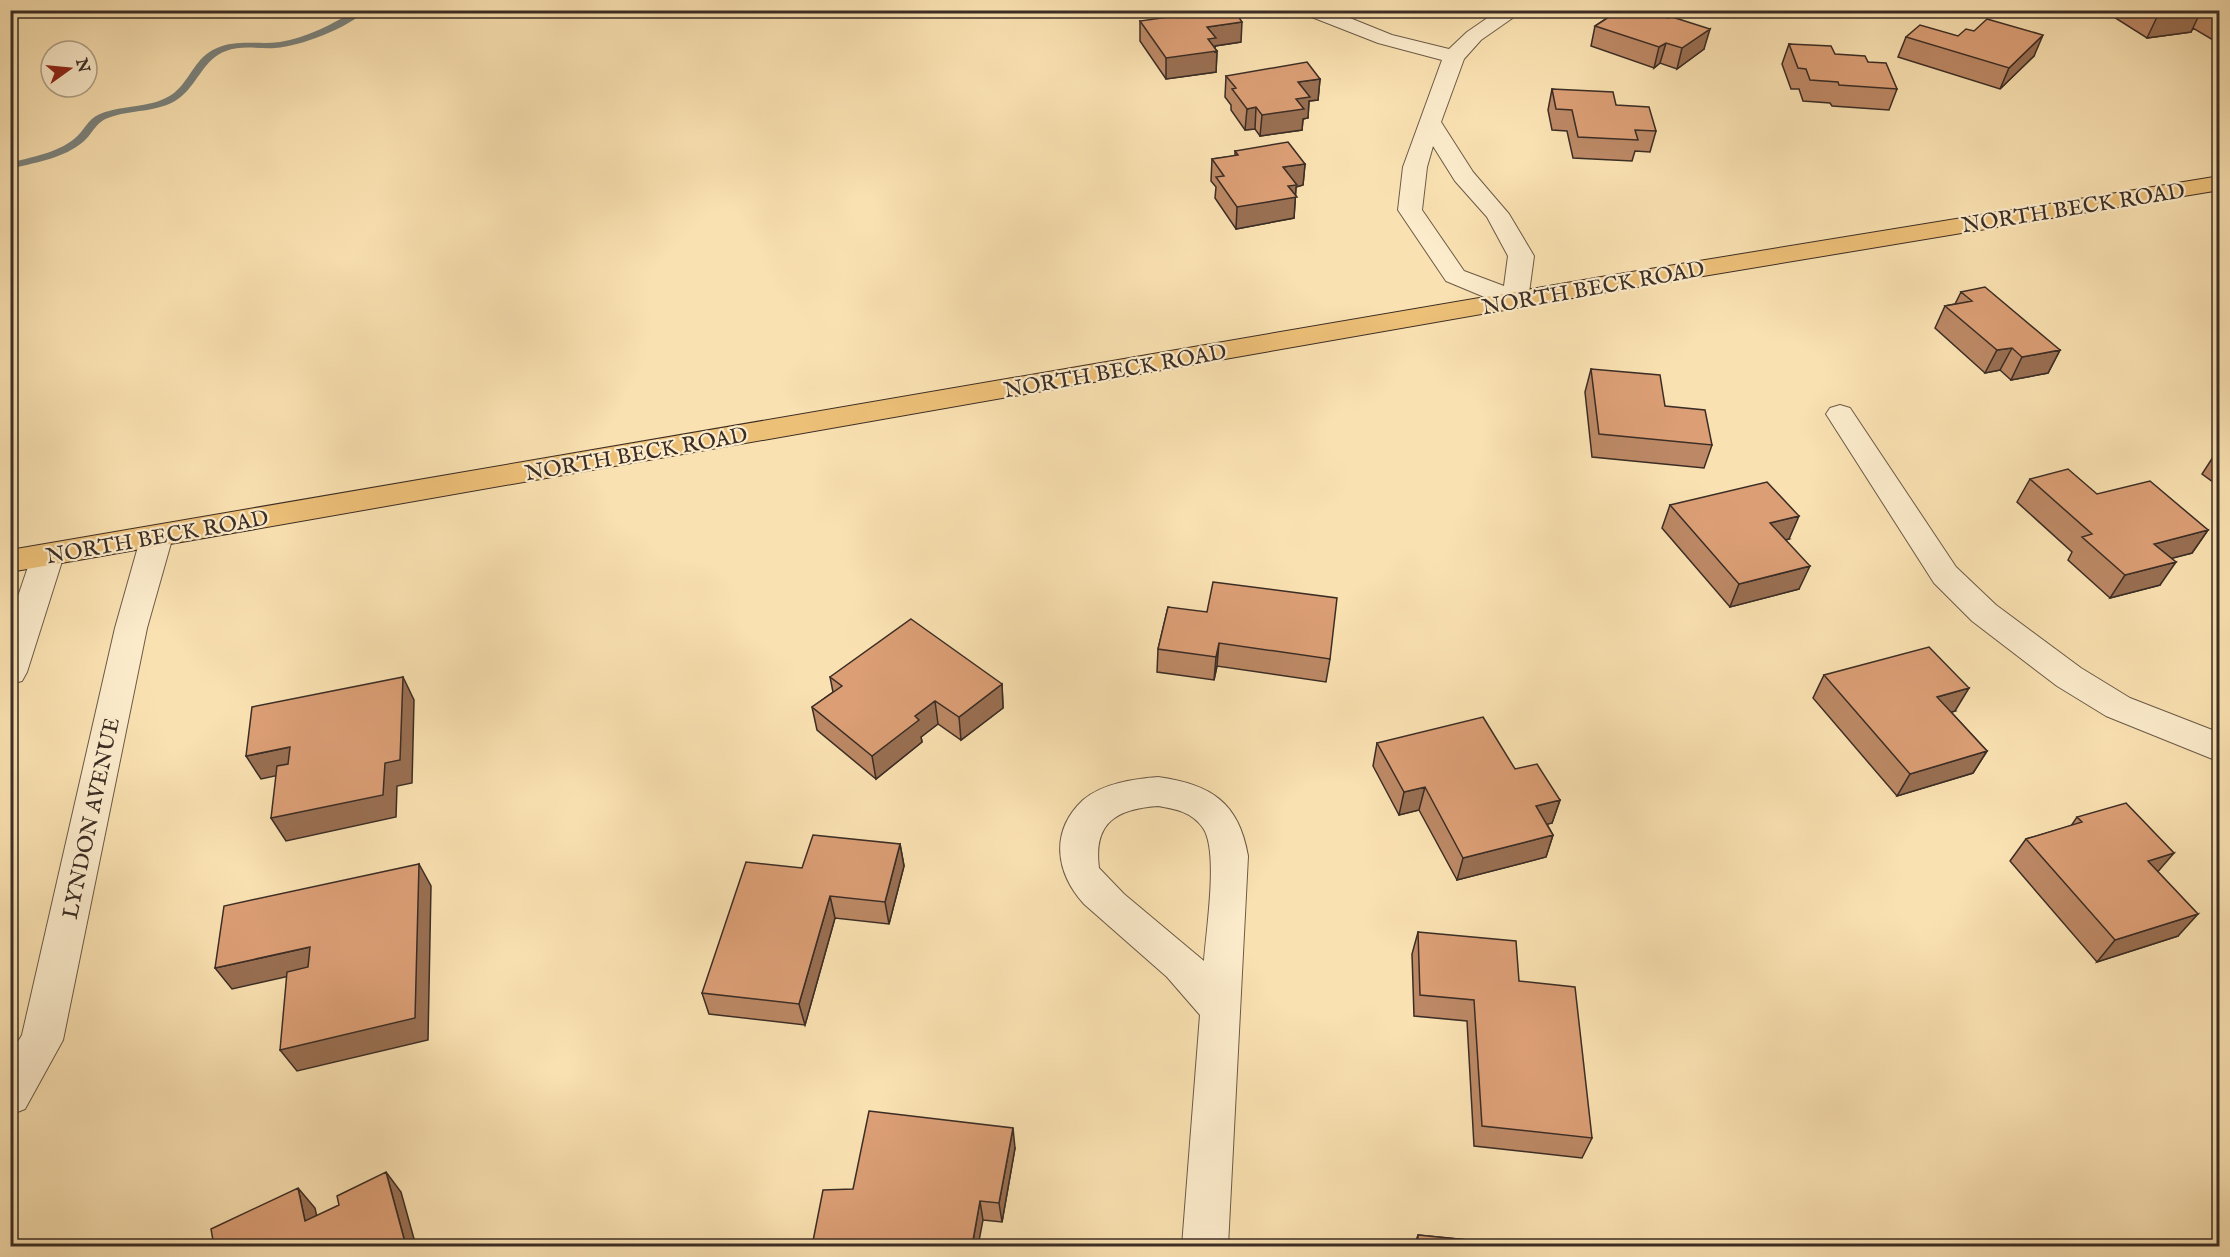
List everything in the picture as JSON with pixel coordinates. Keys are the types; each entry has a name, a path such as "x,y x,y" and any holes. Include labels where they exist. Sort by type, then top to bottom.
{"main road":[{"name":"NORTH BECK ROAD","path":"10,561 1515,300 2220,183"}],"street":[{"path":"1311,10 1384,39 1454,57"},
{"path":"1431,123 1463,176 1497,214 1521,256 1515,300 1455,276 1410,210 1415,167 1454,57 1474,36 1514,10"},
{"path":"1840,414 1945,576 1984,613 2069,677 2118,706 2220,748"},
{"name":"LYNDON AVENUE","path":"10,1095 42,1040 131,628 157,536"},
{"path":"10,672 48,555"},
{"path":"1205,1246 1230,862 1227,839 1214,814 1197,802 1180,795 1160,792 1132,793 1109,803 1092,814 1082,826 1079,845 1081,872 1103,898 1183,967 1220,1009"}],"building":[{"path":"1218,10 1234,10 1242,22 1207,27 1216,38 1208,39 1217,51 1166,58 1140,21"},
{"path":"1612,10 1664,10 1658,15 1668,18 1669,16 1710,29 1682,48 1666,43 1659,47 1595,26 1612,15 1608,13"},
{"path":"2146,10 2200,10 2201,11 2157,17"},
{"path":"2207,10 2220,10 2220,18"},
{"path":"1987,19 2043,35 2009,68 1906,37 1920,25 1958,36 1966,29 1974,31"},
{"path":"1789,44 1831,46 1835,54 1865,56 1868,62 1886,63 1897,89 1839,85 1838,82 1810,80 1806,69 1798,68"},
{"path":"1307,62 1320,79 1298,82 1310,97 1296,99 1304,109 1262,115 1256,107 1247,109 1232,89 1236,88 1226,76"},
{"path":"1552,89 1613,92 1616,105 1649,107 1656,131 1635,130 1638,140 1578,137 1572,110 1556,109"},
{"path":"1288,142 1305,164 1283,167 1297,185 1288,186 1297,197 1237,207 1216,177 1224,176 1212,159 1238,155 1235,151"},
{"path":"1985,287 2060,350 2022,357 2012,348 1997,350 1945,306 1972,301 1961,292"},
{"path":"1591,369 1660,375 1665,406 1705,410 1712,445 1599,434"},
{"path":"2068,469 2097,494 2150,481 2208,530 2154,544 2176,562 2125,575 2082,537 2092,534 2030,479"},
{"path":"1767,482 1799,516 1770,523 1810,566 1739,584 1670,505"},
{"path":"1213,582 1337,598 1330,659 1219,643 1216,657 1158,649 1168,607 1207,612"},
{"path":"911,619 1002,684 959,717 935,701 915,716 919,720 872,756 812,707 842,686 830,677"},
{"path":"1929,647 1969,688 1937,697 1987,751 1910,774 1824,675"},
{"path":"403,677 400,760 385,763 383,795 271,818 277,766 288,764 290,747 246,756 252,707"},
{"path":"1483,717 1515,769 1537,764 1560,800 1536,806 1553,835 1463,858 1425,787 1404,792 1377,743"},
{"path":"2126,803 2174,853 2148,861 2198,914 2115,940 2026,839 2082,822 2077,817"},
{"path":"813,835 900,844 885,902 830,896 799,1004 702,993 746,862 802,868"},
{"path":"419,864 415,1018 280,1050 287,972 308,967 310,947 215,968 224,906"},
{"path":"1418,932 1516,941 1519,981 1575,987 1592,1138 1482,1126 1474,1000 1420,995"},
{"path":"869,1111 1013,1128 999,1203 980,1201 972,1246 812,1246 823,1190 853,1189"},
{"path":"386,1172 406,1246 214,1246 211,1229 298,1188 305,1221 339,1205 337,1196"},
{"path":"1418,1235 1528,1246 1418,1246"}],"waterway":[{"path":"10,166 69,147 82,138 93,123 103,116 161,104 169,100 188,84 203,61 220,50 234,46 279,45 300,40 363,10"}]}
